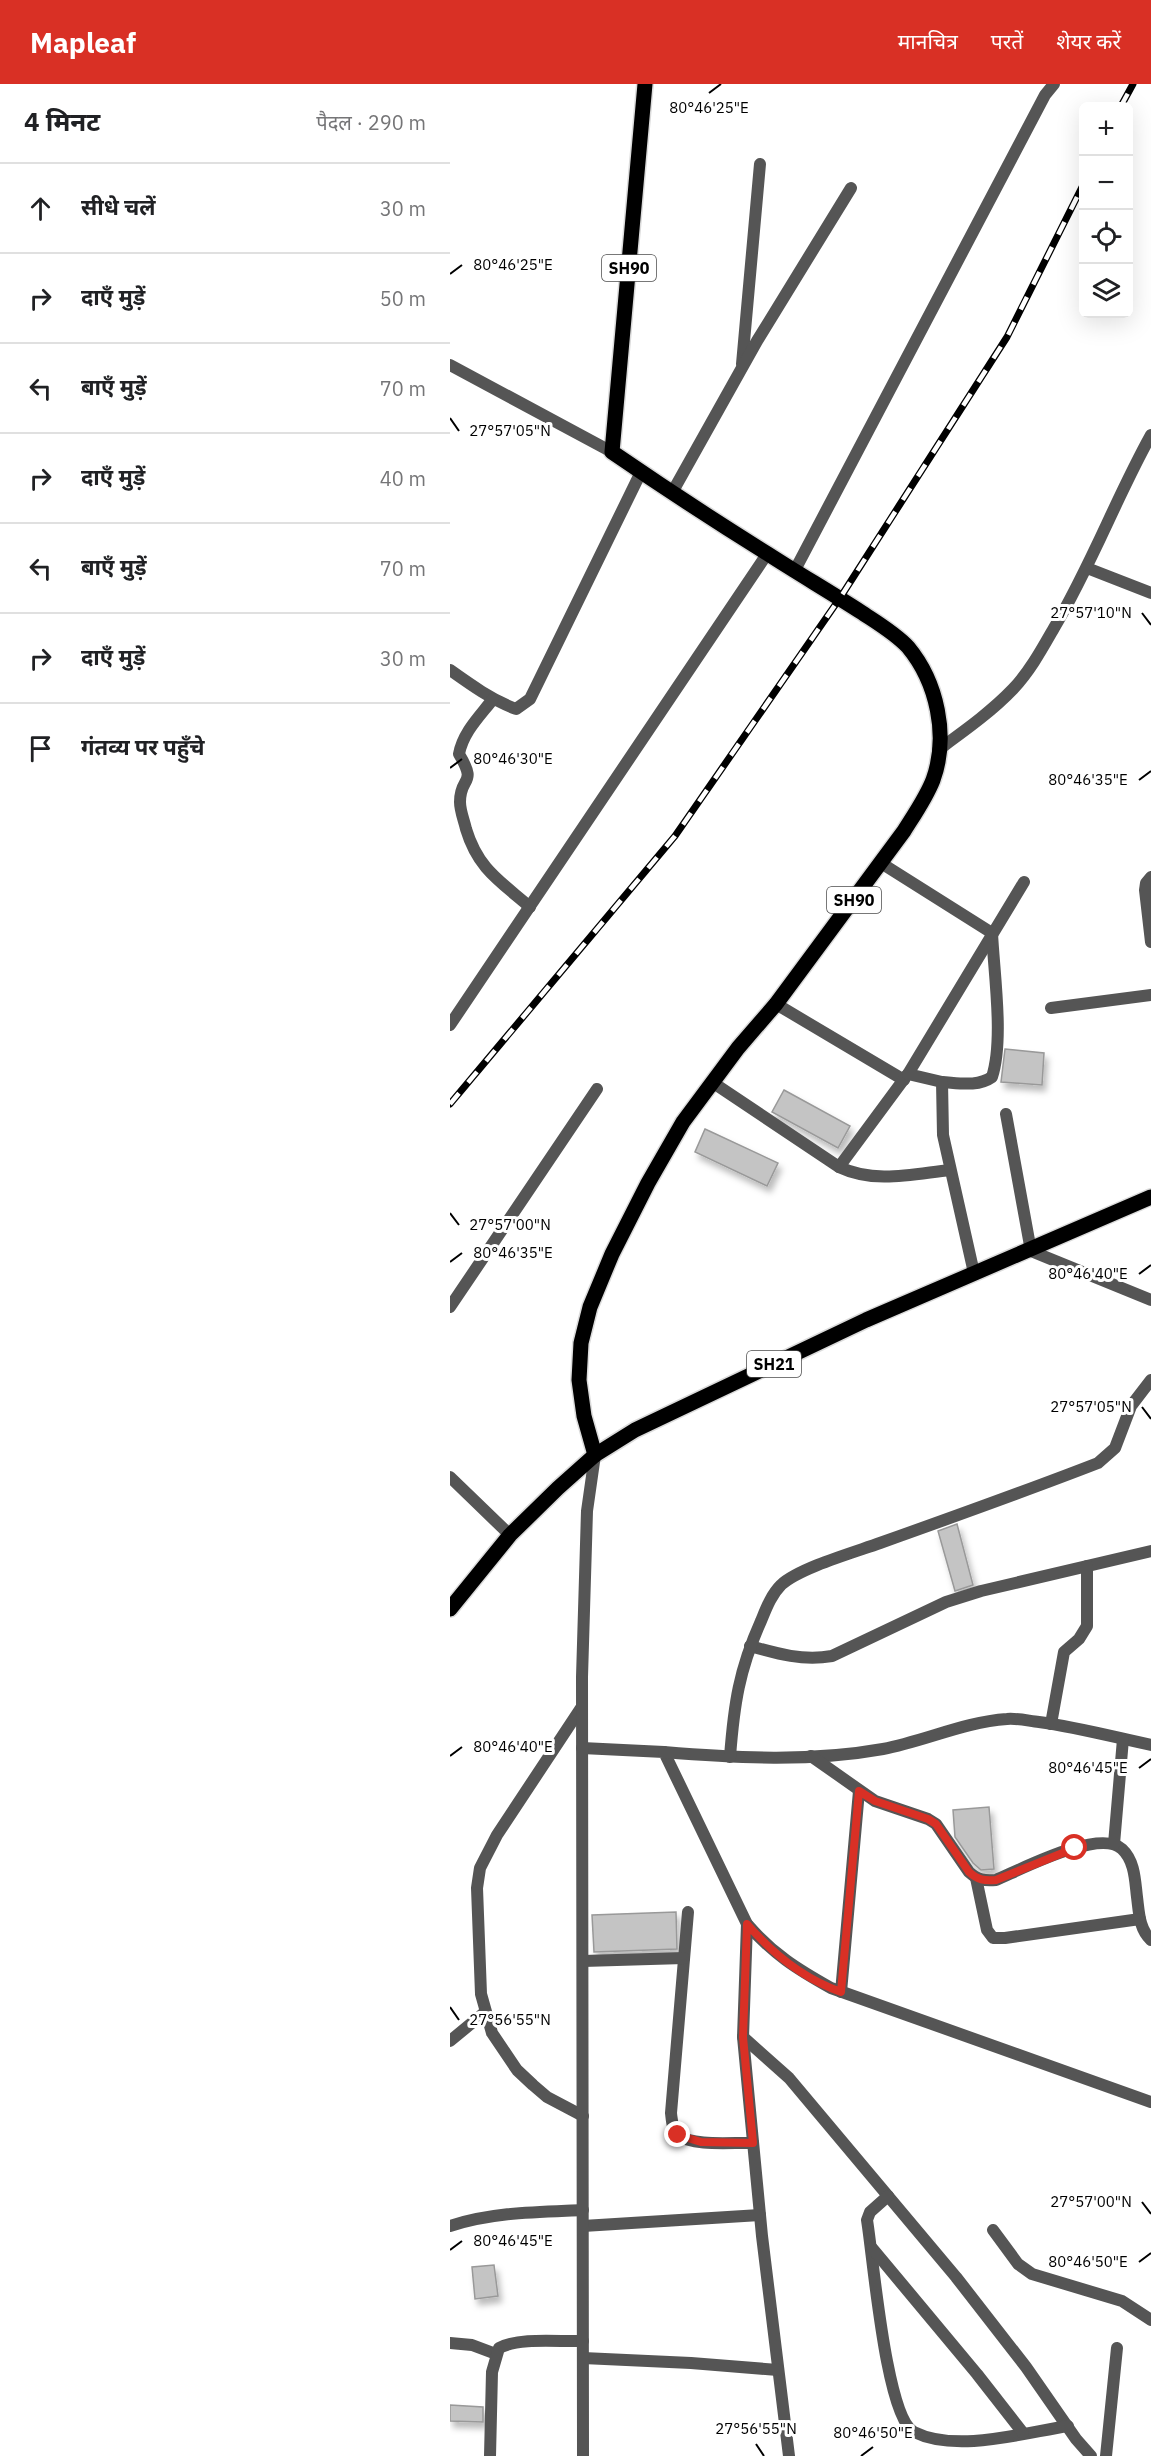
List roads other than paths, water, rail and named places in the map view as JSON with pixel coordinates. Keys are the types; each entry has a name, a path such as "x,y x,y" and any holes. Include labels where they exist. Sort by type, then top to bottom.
{"main road":[{"name":"SH90","path":"595,1455 584,1416 579,1380 581,1343 590,1306 612,1254 648,1183 683,1122 738,1048 776,1004 881,863 920,805 933,778 939,750 939,718 934,695 925,671 907,646 882,625 767,554 612,452 645,84"},
{"name":"SH21","path":"450,1609 510,1535 595,1455 645,1424 867,1320 1031,1251 1151,1197"}],"street":[{"path":"795,570 1034,116 1054,84"},
{"path":"741,368 759,164"},
{"path":"673,491 741,368 852,188"},
{"path":"450,365 612,452"},
{"path":"939,750 991,710 1026,673 1078,588 1118,498 1151,435"},
{"path":"450,670 493,699 516,709 530,699 641,472"},
{"path":"450,1025 767,554"},
{"path":"1087,568 1151,593"},
{"path":"493,699 470,728 460,746 459,754 468,770 469,777 460,796 460,808 477,857 486,869 530,907"},
{"path":"881,863 992,933"},
{"path":"1151,877 1146,883 1145,890 1151,942"},
{"path":"839,1167 906,1077 1024,882"},
{"path":"776,1004 906,1077 942,1082 975,1084 985,1082 992,1077 996,1059 992,933"},
{"path":"1051,1008 1151,995"},
{"path":"712,1082 839,1167 854,1174 869,1177 950,1170"},
{"path":"942,1082 943,1135 974,1274"},
{"path":"450,1306 597,1089"},
{"path":"1006,1114 1031,1251 1151,1300"},
{"path":"730,1757 734,1705 750,1646 771,1597 780,1586 791,1577 1098,1463 1115,1448 1131,1406 1151,1380"},
{"path":"583,2456 582,1707 587,1511 595,1455"},
{"path":"450,1477 510,1535"},
{"path":"750,1646 788,1656 817,1659 832,1656 946,1602 981,1591 1151,1551"},
{"path":"1051,1724 1064,1652 1079,1639 1087,1626 1087,1566"},
{"path":"582,1707 496,1835 480,1868 477,1888 481,1994 485,2012 498,2043 517,2070 547,2097 583,2116"},
{"path":"582,1748 730,1757 811,1756 881,1749 967,1726 1009,1719 1051,1724 1151,1744"},
{"path":"1114,1844 1123,1739"},
{"path":"664,1752 747,1924 766,1946 792,1966 841,1992 1151,2102"},
{"path":"811,1756 875,1801 928,1819 936,1824 959,1859 976,1878 985,1881 996,1880 1075,1848 1107,1842 1114,1844 1123,1850 1133,1868 1140,1919 1143,1930 1151,1940"},
{"path":"841,1992 859,1791"},
{"path":"976,1878 987,1930 993,1938 1140,1919"},
{"path":"688,1912 671,2113 673,2127 678,2135 701,2142 753,2143"},
{"path":"747,1924 743,2037 760,2215 789,2456"},
{"path":"583,1962 684,1958"},
{"path":"450,2041 485,2012"},
{"path":"743,2037 789,2078 888,2196 1026,2367 1091,2456"},
{"path":"888,2196 870,2212 867,2220 890,2377 899,2413 907,2428 935,2439 974,2441 1068,2426"},
{"path":"450,2226 474,2218 583,2210"},
{"path":"583,2226 760,2215"},
{"path":"993,2230 1018,2264 1032,2274 1122,2301 1151,2320"},
{"path":"871,2247 1023,2433"},
{"path":"490,2456 492,2372 499,2348 507,2344 583,2341"},
{"path":"450,2343 472,2345 496,2354"},
{"path":"1106,2456 1117,2348"},
{"path":"583,2358 778,2370"}],"railway":[{"path":"1123,102 1133,84"},
{"path":"450,1104 675,836 840,598 1007,337 1079,193"}]}
